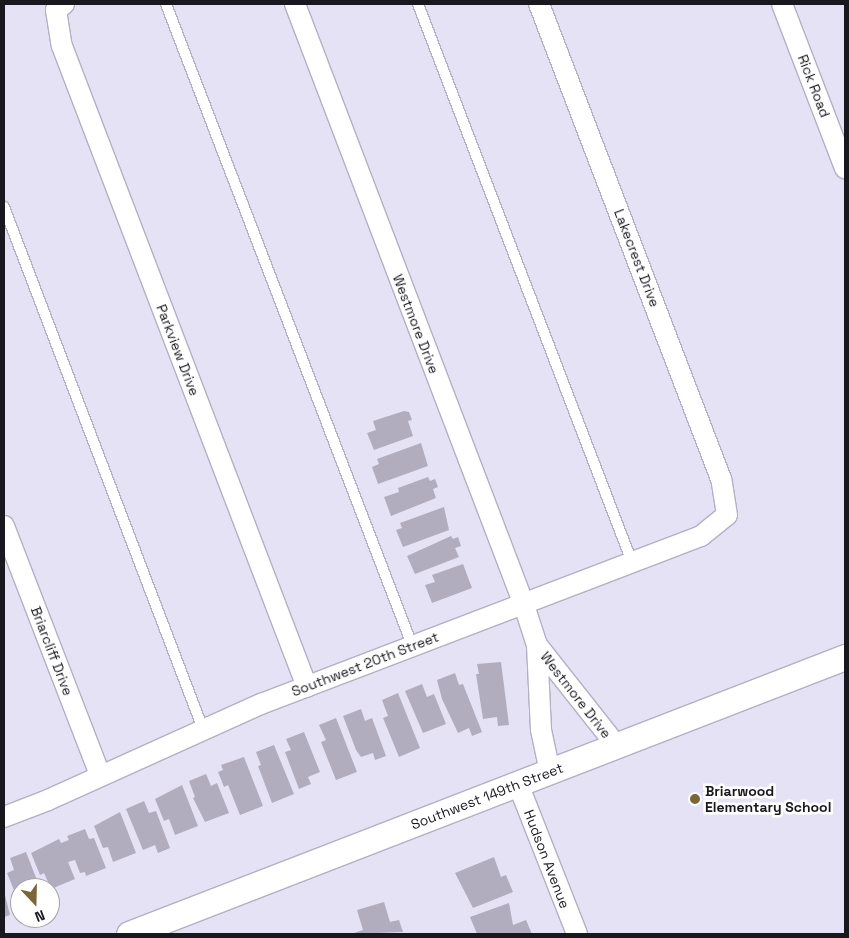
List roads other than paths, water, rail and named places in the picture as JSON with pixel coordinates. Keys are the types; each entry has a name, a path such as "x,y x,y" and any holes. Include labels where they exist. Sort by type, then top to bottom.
{"street":[{"name":"Westmore Drive","path":"295,4 522,602 536,645 541,730 550,772"},
{"name":"Lakecrest Drive","path":"539,4 721,478 727,515"},
{"name":"Rick Road","path":"782,4 845,168"},
{"name":"Parkview Drive","path":"60,7 62,46 307,687"},
{"name":"Southwest 20th Street","path":"4,817 307,687 522,602 701,536 727,515"},
{"name":"Briarcliff Drive","path":"4,526 100,775"},
{"name":"Westmore Drive","path":"536,645 616,745"},
{"name":"Southwest 149th Street","path":"129,934 845,656"},
{"name":"Hudson Avenue","path":"518,784 576,934"}],"lane":[{"path":"166,4 412,645"},
{"path":"418,4 632,562"},
{"path":"4,206 203,730"}],"place":[{"name":"Briarwood Elementary School","path":"695,799"}]}
